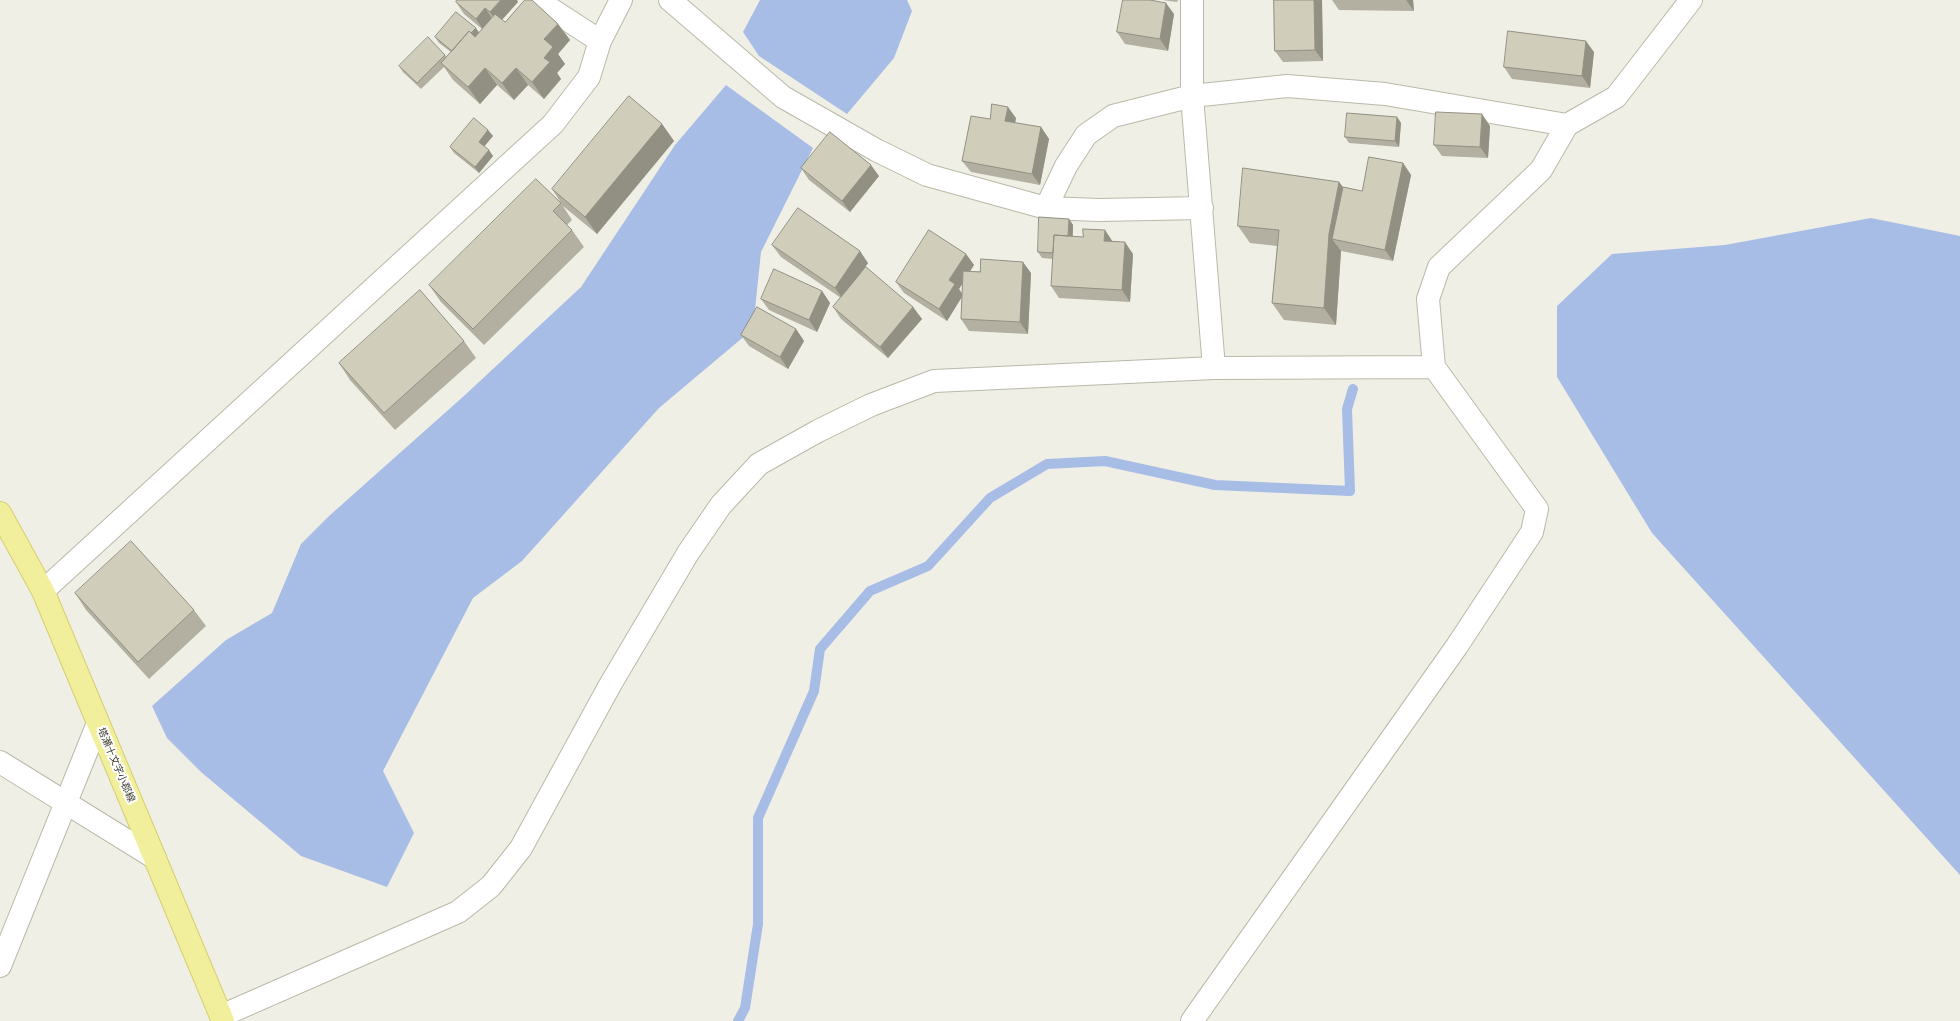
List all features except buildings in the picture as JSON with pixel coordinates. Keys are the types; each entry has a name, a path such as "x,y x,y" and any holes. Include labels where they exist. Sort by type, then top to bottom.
{"main road":[{"name":"塔瀬十文字小郡線","path":"0,513 43,591 222,1019"}],"street":[{"path":"537,0 600,41"},
{"path":"43,591 553,124 589,77 600,41 621,0"},
{"path":"670,0 783,97 876,150 926,175 1046,208 1099,210 1202,208"},
{"path":"1192,0 1192,96 1214,368"},
{"path":"1192,1021 1452,653 1532,532 1537,508 1434,367 1428,299 1439,267 1541,170 1567,125 1616,97 1671,28 1691,0"},
{"path":"1046,208 1066,166 1086,135 1113,116 1192,96 1287,86 1385,94 1567,125"},
{"path":"222,1019 458,912 491,886 521,848 610,685 688,553 721,505 760,464 818,431 871,405 934,382 1214,368 1434,367"},
{"path":"0,966 67,803 98,722"},
{"path":"0,762 155,858"}],"water":[{"path":"760,0 907,0 912,11 894,58 847,114 759,56 743,32"},
{"path":"726,85 813,148 761,252 753,329 659,408 522,561 473,598 383,771 414,833 387,887 301,856 201,772 167,738 152,706 226,640 272,613 301,544 329,516 465,395 581,287 675,145"},
{"path":"1871,218 1960,236 1960,875 1652,533 1557,377 1557,306 1612,254 1725,245"}],"waterway":[{"path":"738,1021 745,1008 758,924 758,818 814,691 820,649 870,591 928,566 990,498 1047,464 1105,461 1215,485 1350,491 1347,409 1353,389"}]}
